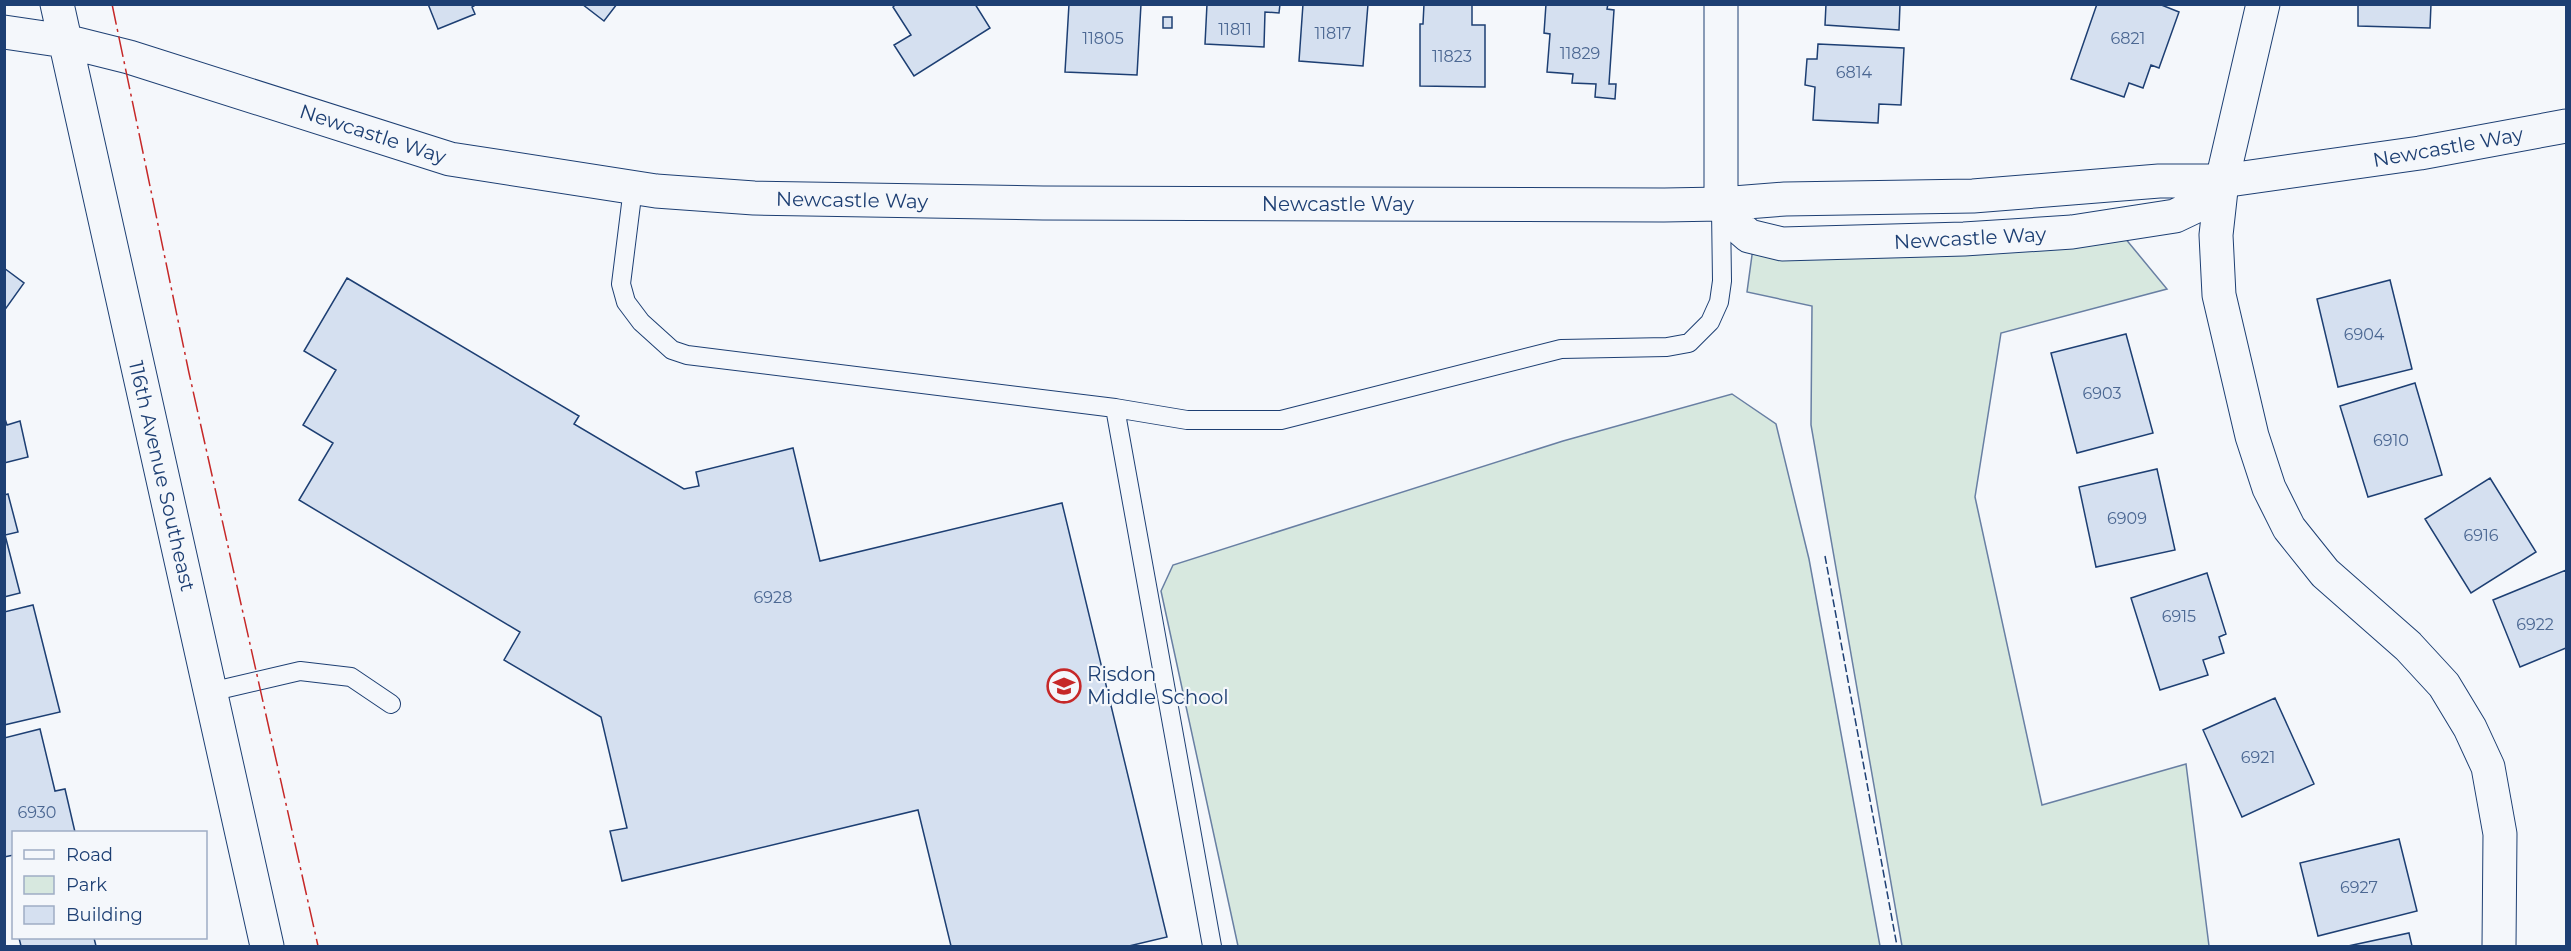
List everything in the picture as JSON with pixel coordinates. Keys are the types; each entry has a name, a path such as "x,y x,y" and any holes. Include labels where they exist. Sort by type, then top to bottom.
{"main road":[{"name":"116th Avenue Southeast","path":"57,4 267,946"},
{"path":"1721,4 1721,204"},
{"path":"2263,4 2222,181 2216,235 2219,294 2252,436 2269,488 2289,528 2325,573 2408,646 2444,686 2470,728 2488,767 2500,834 2499,946"},
{"name":"Newcastle Way","path":"4,32 65,41 135,59 450,159 633,188 777,199 1043,203 1721,204 1785,199 1974,196 2159,181 2222,181 2420,153 2566,126"},
{"name":"Newcastle Way","path":"1721,204 1734,223 1749,236 1782,244 1965,239 2072,232 2175,216 2196,206 2222,181"}],"lane":[{"path":"633,188 621,284 626,302 641,322 672,350 687,355 1115,408 1187,420 1281,420 1561,349 1667,347 1689,343 1710,322 1719,302 1722,281 1721,204"},
{"path":"1115,408 1212,946"},
{"path":"210,692 300,671 351,677 391,704"}],"green space":[{"path":"2110,220 2167,289 2001,333 1975,497 2042,805 2186,764 2209,946 1902,946 1811,425 1812,306 1747,292 1755,233"},
{"path":"1732,394 1776,424 1809,559 1880,946 1238,946 1161,591 1173,565 1563,441"}],"building":[{"path":"428,4 477,4 472,7 475,14 438,29"},
{"path":"582,4 617,4 604,21"},
{"path":"896,4 975,4 990,28 914,76 894,45 911,35 893,7"},
{"path":"1069,4 1141,4 1137,75 1065,72"},
{"path":"1207,4 1280,4 1279,13 1265,12 1264,47 1205,44"},
{"path":"1303,4 1368,4 1363,66 1299,61"},
{"path":"1424,4 1472,4 1472,25 1485,25 1485,87 1420,86 1420,24 1423,24"},
{"path":"1546,4 1608,4 1607,9 1614,10 1609,84 1616,84 1615,99 1595,97 1596,84 1572,83 1573,74 1547,72 1550,34 1544,33"},
{"path":"1826,4 1900,4 1899,30 1825,25"},
{"path":"2097,4 2159,4 2179,12 2159,68 2151,65 2143,88 2129,83 2124,97 2071,79"},
{"path":"2358,4 2431,4 2430,28 2358,26"},
{"path":"1163,17 1172,17 1172,28 1163,28"},
{"path":"1818,44 1904,48 1901,105 1879,104 1878,123 1813,120 1815,87 1805,85 1807,59 1817,59"},
{"path":"4,268 24,283 4,311"},
{"path":"347,278 579,416 574,424 684,489 699,486 696,472 793,448 820,561 1062,503 1167,937 1129,946 951,946 918,810 622,881 610,831 627,828 601,717 504,660 520,632 299,500 333,443 303,425 336,370 304,351"},
{"path":"2390,280 2412,369 2338,387 2317,299"},
{"path":"2126,334 2153,433 2077,453 2051,353"},
{"path":"2415,383 2442,475 2368,497 2340,406"},
{"path":"4,416 7,425 20,421 28,457 4,463"},
{"path":"2157,469 2175,550 2096,567 2079,487"},
{"path":"2490,478 2536,552 2471,593 2425,519"},
{"path":"8,494 18,532 5,535 20,593 4,597 4,495"},
{"path":"2566,570 2566,648 2520,667 2493,600"},
{"path":"2207,573 2226,634 2219,637 2224,653 2203,660 2208,675 2160,690 2131,598"},
{"path":"33,605 60,712 4,725 4,612"},
{"path":"2275,698 2314,784 2242,817 2203,730"},
{"path":"40,729 55,791 65,789 75,831 12,831 12,855 4,857 4,738"},
{"path":"2399,839 2417,911 2318,936 2300,863"},
{"path":"2409,933 2412,946 2348,946"},
{"path":"19,939 94,939 96,946 21,946"}],"fence":[{"path":"1825,556 1897,946"}],"power":[{"path":"112,4 189,373 318,946"}],"place":[{"name":"Risdon Middle School","path":"1064,686"}]}
